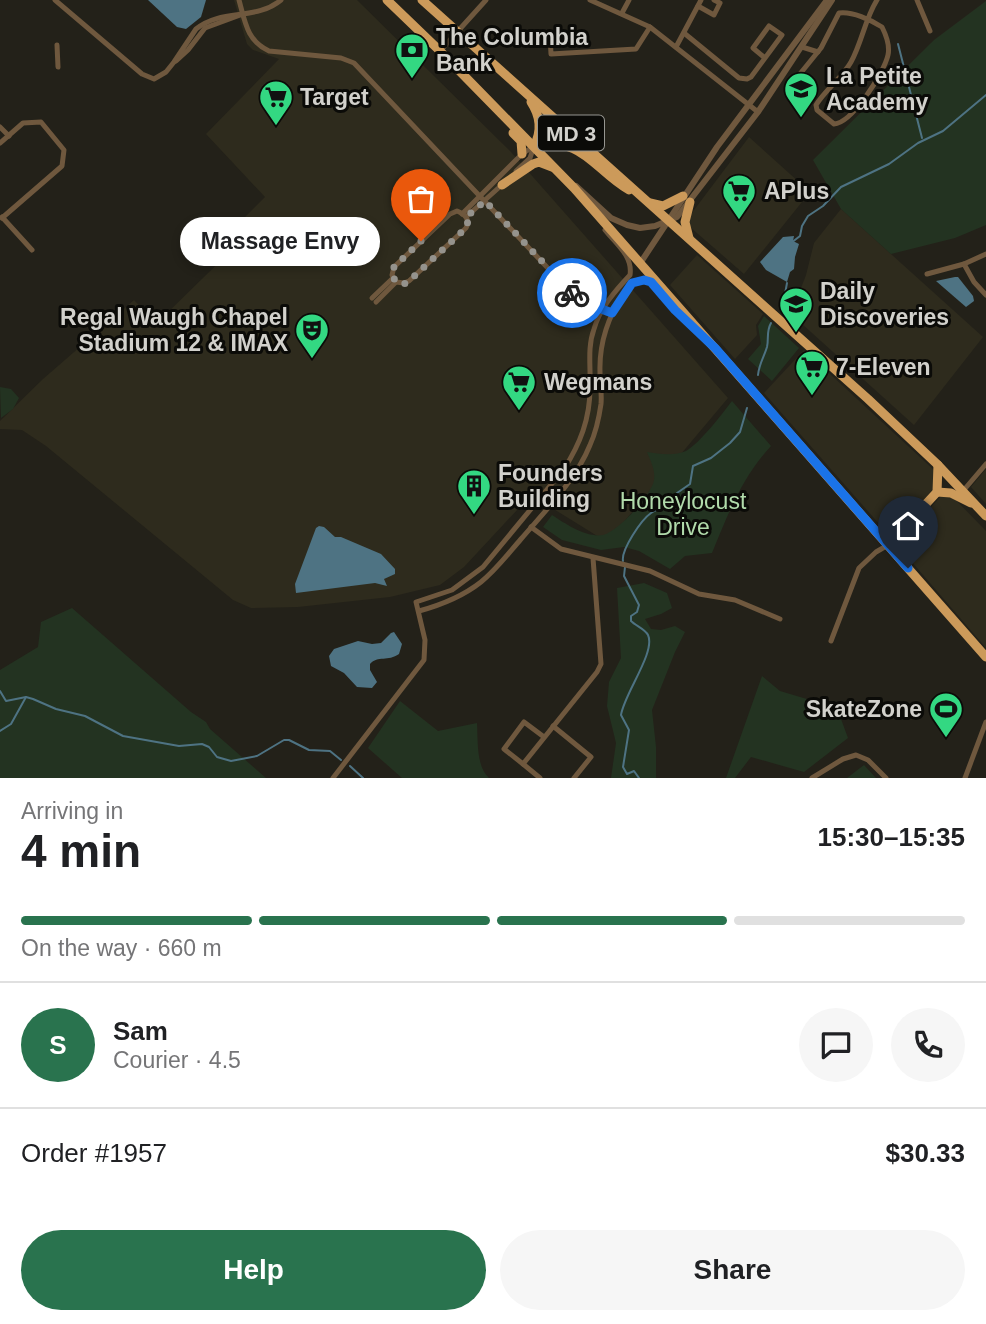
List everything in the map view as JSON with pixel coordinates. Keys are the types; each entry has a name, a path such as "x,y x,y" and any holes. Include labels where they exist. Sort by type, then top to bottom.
{"highway":[{"name":"MD 3","path":"387,0 574,188 986,657"},
{"name":"MD 3","path":"422,0 868,399 938,465 986,516"},
{"path":"459,70 485,103 521,141 522,154"},
{"path":"524,91 537,110 540,123 540,135 534,146"},
{"path":"534,146 557,143 577,149 617,183 648,202 663,206 687,199 685,222 689,238"},
{"path":"502,185 539,162 558,172"},
{"path":"888,545 937,492 938,465"},
{"path":"937,492 951,493 976,506"}],"street":[{"path":"55,0 148,78 159,77 174,62 202,23 214,18 270,9 281,0"},
{"path":"239,0 249,34 254,42 270,51 341,58 354,63 578,300 612,313"},
{"path":"440,51 486,0"},
{"path":"590,0 650,27 758,112"},
{"path":"622,13 629,0"},
{"path":"676,47 701,0"},
{"path":"698,6 713,15 720,3 714,0"},
{"path":"687,199 758,112 830,0"},
{"path":"558,172 611,218 627,225 640,228 655,226 677,217 747,104 830,0"},
{"path":"795,80 818,52 839,13 848,12 868,20 883,27 888,55 876,83 844,121 834,124 817,110 816,105 851,62 868,20 877,0"},
{"path":"917,0 930,31"},
{"path":"684,33 743,79 751,77 782,35 769,26 752,48 765,58"},
{"path":"506,37 550,35 551,54 636,49 650,27"},
{"path":"57,45 58,67"},
{"path":"802,47 818,52"},
{"path":"0,143 23,123 41,122 64,150 62,166 1,216 32,250"},
{"path":"0,127 9,136"},
{"path":"464,215 479,195 534,146"},
{"path":"464,215 485,201 530,158 534,146"},
{"path":"574,188 628,258 631,263 629,275"},
{"path":"374,300 394,280 394,267 450,214 457,211 464,215 468,221 466,228 409,281 404,284 394,280"},
{"path":"333,778 424,660 425,640 416,602 452,590 483,567 564,469 575,451 587,419 590,350 594,328 603,309 668,221"},
{"path":"927,274 964,264 986,254"},
{"path":"964,264 974,282 986,295"},
{"path":"419,611 442,605 481,582 531,527 577,470 590,447 601,405 602,344 612,313 632,283 644,280 651,282 675,310 715,348"},
{"path":"963,491 986,464"},
{"path":"531,527 561,549 650,570 699,594 735,600 780,619"},
{"path":"831,641 859,568 867,558 888,545"},
{"path":"523,764 601,664 593,558"},
{"path":"965,778 986,722"},
{"path":"540,778 504,749 524,723 544,737"},
{"path":"553,726 591,757 574,778"},
{"path":"812,778 843,759 856,755 868,760 886,778"}],"shaded area":[{"path":"234,0 357,0 511,152 728,398 607,542 531,495 464,567 440,585 390,597 298,607 251,608 233,600 46,446 22,430 0,429 0,421 43,379 134,300 154,321 159,316 162,318 247,235 245,217 265,197 206,134 279,59 253,50 247,44"},
{"path":"749,137 810,192 744,274 690,227 688,218"},
{"path":"841,209 983,337 914,425 791,314 806,275 814,243"},
{"path":"697,255 763,314 756,325 757,335 735,359 670,285"},
{"path":"804,350 935,471 936,486 892,534 888,534 764,393"},
{"path":"986,469 986,504 971,487"},
{"path":"949,493 986,531 986,648 899,547 899,543 940,497"}],"green space":[{"path":"986,1 986,225 955,238 891,254 841,209 813,160 934,40"},
{"path":"764,316 799,348 772,381 748,359 761,344 758,326"},
{"path":"0,387 11,389 19,398 13,409 1,418"},
{"name":"Honeylocust Drive","path":"732,401 771,446 744,483 712,553 685,556 670,569 639,551 624,547 601,550 562,540 543,527 552,515 576,530 590,534 603,535 617,527 632,513 653,484 654,472 647,452 672,454 686,451 704,435"},
{"path":"644,583 667,593 672,608 645,619 651,629 661,630 675,626 685,632 652,710 656,778 611,778 616,743 607,706 609,682 621,658 617,588"},
{"path":"72,608 191,712 206,722 210,729 266,778 0,778 0,670 38,647 41,622"},
{"path":"762,676 780,691 837,708 848,738 804,772 751,757 735,778 726,778"},
{"path":"400,701 438,731 477,723 480,760 489,778 402,778 368,748"},
{"path":"864,765 876,778 847,778"}],"water":[{"path":"148,0 206,0 201,17 186,29 177,27"},
{"path":"794,236 793,241 799,244 794,269 787,282 766,270 760,262 783,237"},
{"path":"958,277 973,296 974,301 966,307 936,281"},
{"path":"319,526 335,537 381,554 395,569 395,574 384,579 387,586 375,583 296,593 295,584"},
{"path":"394,632 402,644 399,654 370,664 370,670 377,682 372,688 357,687 344,673 331,666 329,656 334,649 358,641 381,643"}],"waterway":[{"path":"898,44 922,138"},
{"path":"791,243 800,236 808,216 823,206 841,187 889,164 918,143 943,131 986,95"},
{"path":"782,310 787,283"},
{"path":"758,375 771,323"},
{"path":"623,561 628,543 642,522 653,511 672,504 677,493 690,484 693,466 711,458 730,443 740,432 747,408"},
{"path":"625,567 624,576 639,605 637,612 631,616 631,621 647,633 649,642 648,652 621,715 629,730 623,767 627,774 634,771 639,778"},
{"path":"0,691 6,701 26,697 33,699 56,709 85,716 123,736 179,746 202,744 209,747 217,757 231,761 257,756 284,740 309,750 330,751 341,760"},
{"path":"0,731 11,724 26,697"},
{"path":"350,766 363,778"}],"way so far":[{"path":"421,241 394,267 392,275 396,282 404,284 409,281 466,228 466,217 485,201 572,293"}],"place":[{"name":"The Columbia Bank","path":"412,80"},
{"name":"La Petite Academy","path":"801,119"},
{"name":"Target","path":"276,127"},
{"name":"APlus","path":"739,221"},
{"name":"Massage Envy","path":"421,241"},
{"name":"Daily Discoveries","path":"796,334"},
{"name":"Regal Waugh Chapel Stadium 12 & IMAX","path":"312,360"},
{"name":"7-Eleven","path":"812,397"},
{"name":"Wegmans","path":"519,412"},
{"name":"Founders Building","path":"474,516"},
{"name":"SkateZone","path":"946,739"}],"route":[{"path":"572,293 578,300 612,313 632,283 639,280 651,282 675,310 715,348 908,568"}]}
